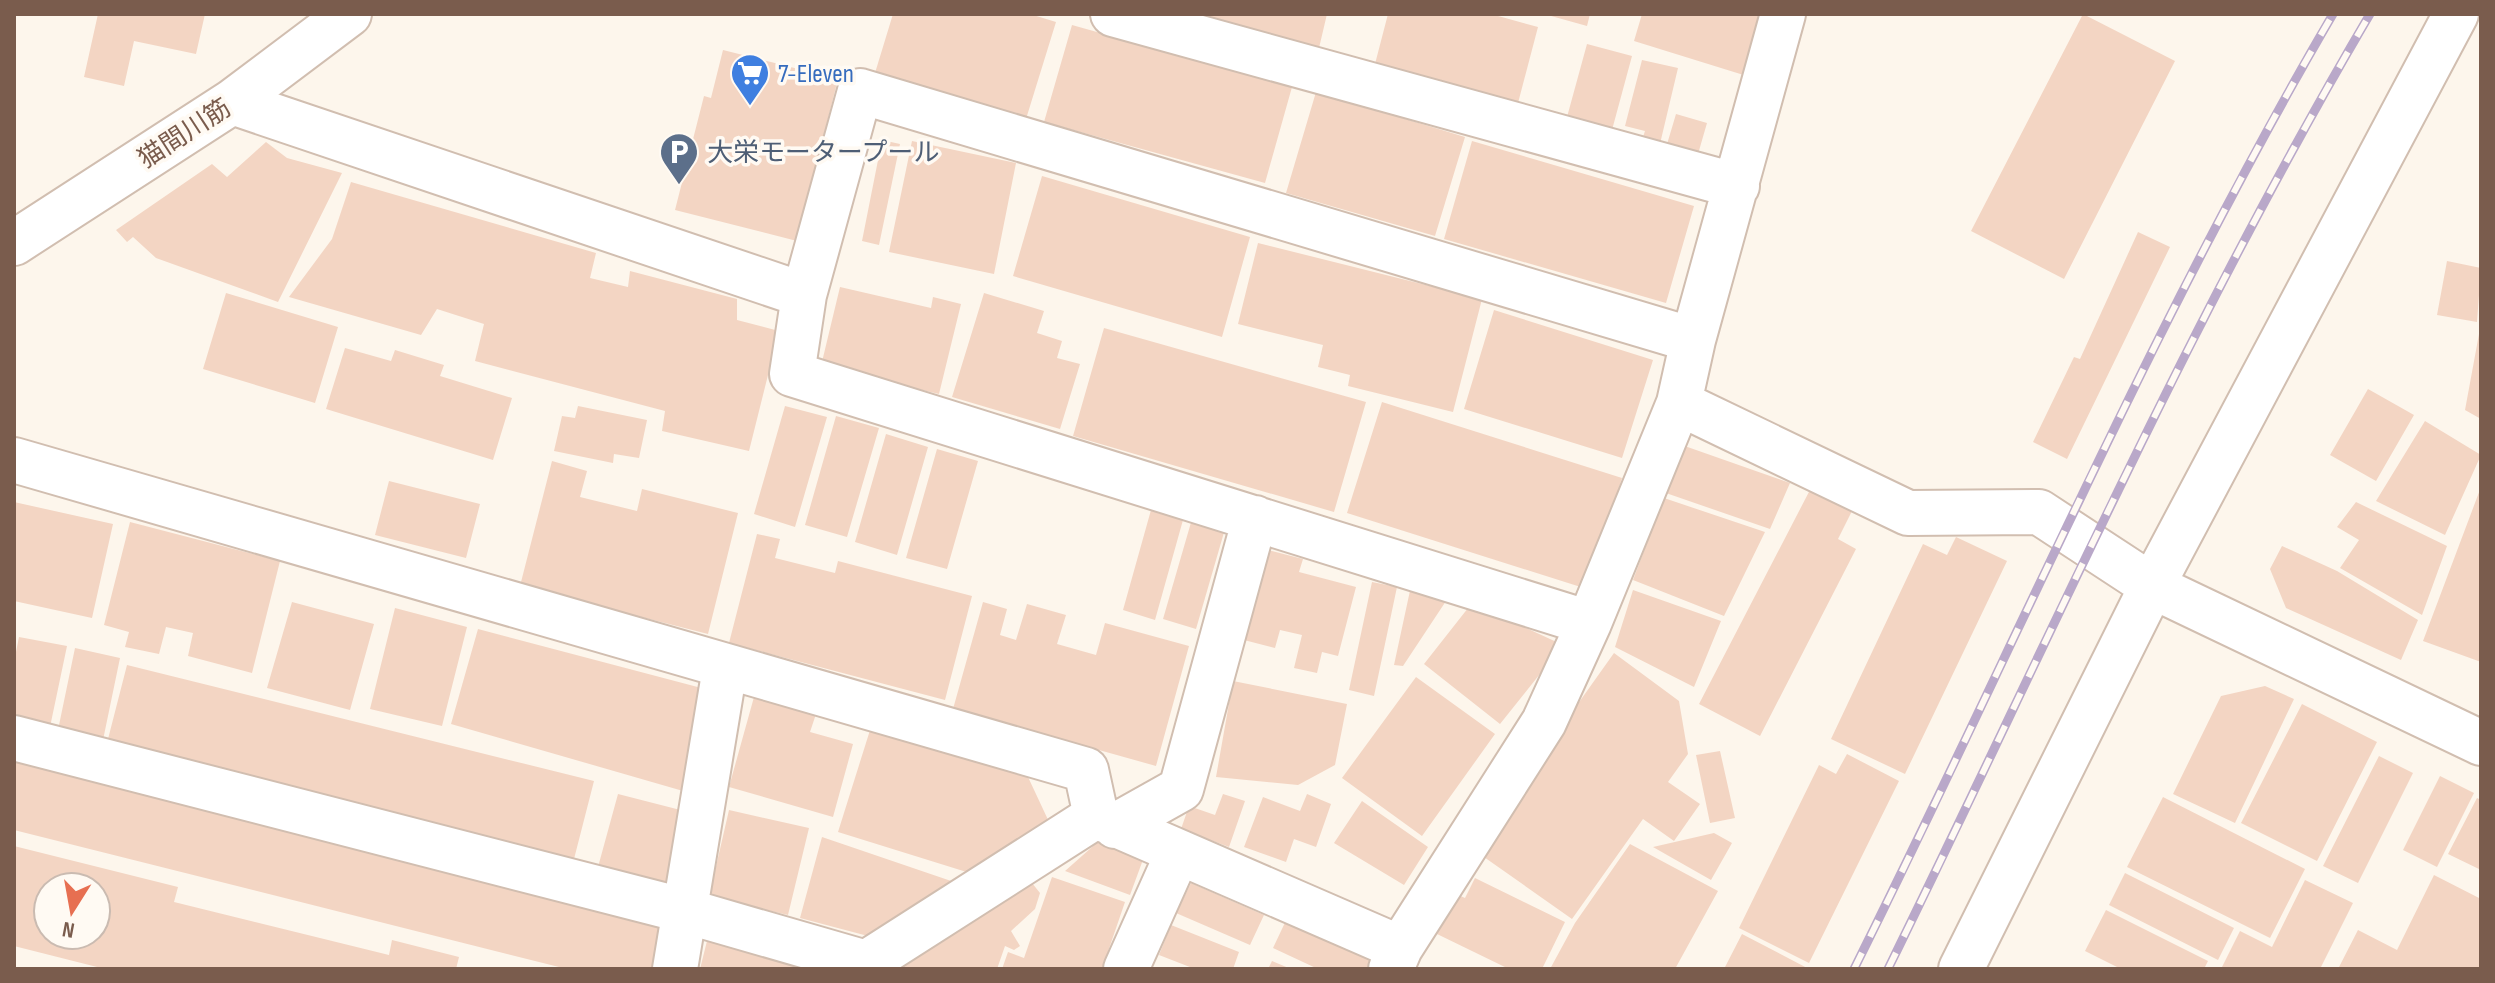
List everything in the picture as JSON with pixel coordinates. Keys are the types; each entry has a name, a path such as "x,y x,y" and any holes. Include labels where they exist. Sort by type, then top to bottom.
{"street":[{"name":"猫間川筋","path":"14,243 232,102 349,14"},
{"path":"1113,14 1737,186"},
{"path":"14,460 1086,770 1106,821 1178,853 1397,962 1544,722 1589,623 1679,403 1693,340 1783,14"},
{"path":"1961,969 2152,586 2456,14"},
{"path":"1589,623 792,374 804,295 860,91 1693,340"},
{"path":"232,102 804,295"},
{"path":"1679,403 1908,513 2039,512 2152,586 2481,743"},
{"path":"14,738 686,911 865,966 1106,821 1181,789 1255,518"},
{"path":"675,969 725,668"},
{"path":"1126,969 1178,853"}],"building":[{"path":"98,14 205,14 196,54 134,41 124,86 84,77"},
{"path":"893,14 1030,14 1056,22 1026,119 875,73"},
{"path":"1182,14 1327,14 1319,48"},
{"path":"1388,14 1491,14 1538,27 1518,103 1375,64"},
{"path":"1544,14 1590,14 1587,26"},
{"path":"1642,14 1769,14 1750,77 1634,41"},
{"path":"2083,14 2175,61 2064,279 1971,231"},
{"path":"1072,25 1292,87 1265,183 1044,122"},
{"path":"1587,44 1632,56 1612,130 1567,117"},
{"path":"723,50 838,79 797,241 675,210 704,96 711,98"},
{"path":"1642,60 1678,68 1659,148 1641,143 1645,131 1625,126"},
{"path":"1316,92 1465,137 1435,236 1286,193"},
{"path":"1676,114 1707,123 1696,161 1665,151"},
{"path":"882,140 900,144 879,245 862,241"},
{"path":"912,141 1016,163 994,274 889,252"},
{"path":"1472,141 1694,206 1666,303 1444,239"},
{"path":"266,142 287,158 342,173 278,302 156,258 133,237 127,242 116,230 212,164 227,177"},
{"path":"1042,176 1250,237 1222,337 1013,276"},
{"path":"351,182 596,253 590,278 628,287 630,271 737,299 737,320 779,331 749,451 662,431 665,411 475,361 484,324 437,309 421,335 289,297 332,239"},
{"path":"2138,232 2170,247 2067,459 2033,442 2074,357 2080,359"},
{"path":"1258,243 1482,299 1453,412 1348,386 1350,375 1318,367 1323,345 1238,324"},
{"path":"2447,261 2481,268 2477,322 2437,315"},
{"path":"840,287 931,308 933,297 961,304 939,394 821,366"},
{"path":"226,293 338,327 315,403 203,369"},
{"path":"984,293 1044,311 1037,333 1062,341 1057,358 1080,364 1060,429 952,397"},
{"path":"1494,310 1653,360 1622,458 1464,409"},
{"path":"1104,328 1366,402 1334,512 1073,436"},
{"path":"2481,334 2481,419 2465,410"},
{"path":"345,348 391,361 395,350 444,365 440,376 512,398 493,460 326,409"},
{"path":"2368,389 2414,415 2376,481 2330,455"},
{"path":"1382,402 1622,478 1587,589 1347,513"},
{"path":"578,406 647,420 639,458 614,454 613,463 554,451 562,416 575,418"},
{"path":"785,406 827,417 795,527 754,514"},
{"path":"836,416 879,428 847,537 805,525"},
{"path":"2425,421 2481,455 2445,535 2376,501"},
{"path":"886,434 928,447 897,555 855,542"},
{"path":"1679,444 1790,483 1770,529 1663,492"},
{"path":"937,449 978,461 947,569 906,558"},
{"path":"552,461 587,471 580,497 637,511 642,489 738,513 708,634 520,586"},
{"path":"389,481 480,504 466,558 375,535"},
{"path":"2481,487 2481,662 2423,641"},
{"path":"1811,488 1853,509 1838,539 1856,549 1760,736 1699,704"},
{"path":"1664,498 1765,532 1724,616 1633,580"},
{"path":"14,502 113,524 92,618 14,601"},
{"path":"2356,502 2447,546 2422,615 2340,568 2359,540 2337,527"},
{"path":"1151,510 1183,520 1155,620 1123,610"},
{"path":"1192,519 1225,529 1196,629 1163,619"},
{"path":"130,522 280,561 252,673 188,656 193,633 166,627 159,654 125,647 129,632 104,625"},
{"path":"757,534 780,539 775,558 835,573 838,561 972,596 945,700 729,643"},
{"path":"1956,537 2007,561 1905,774 1831,739 1923,544 1947,555"},
{"path":"2282,546 2337,571 2418,620 2401,660 2286,608 2270,569"},
{"path":"1268,550 1303,559 1299,572 1356,587 1338,656 1322,652 1317,673 1294,668 1302,635 1280,630 1275,648 1244,640"},
{"path":"1372,582 1397,587 1374,696 1349,690"},
{"path":"1411,586 1450,595 1403,666 1394,665"},
{"path":"1633,590 1721,621 1694,687 1615,647"},
{"path":"292,602 374,624 350,710 267,688"},
{"path":"983,602 1007,609 1000,635 1016,640 1027,604 1066,615 1057,644 1096,655 1105,623 1189,646 1156,766 953,709"},
{"path":"1472,603 1563,645 1500,724 1424,664"},
{"path":"395,608 467,627 442,726 370,709"},
{"path":"478,629 709,690 690,793 451,724"},
{"path":"19,637 67,646 50,727 14,720 14,662"},
{"path":"75,648 120,658 103,740 58,730"},
{"path":"1614,653 1679,701 1688,754 1668,782 1700,804 1674,841 1643,819 1572,919 1474,850"},
{"path":"127,665 594,781 574,859 107,743"},
{"path":"1416,677 1495,734 1422,836 1342,778"},
{"path":"1233,681 1347,704 1335,765 1298,785 1216,777"},
{"path":"2265,686 2294,699 2235,823 2173,794 2221,696"},
{"path":"754,697 816,714 810,732 853,744 833,817 729,787"},
{"path":"2302,704 2377,742 2317,861 2241,823"},
{"path":"871,727 1028,777 1050,824 973,874 838,832"},
{"path":"14,747 679,914 665,969 567,969 14,830"},
{"path":"1720,751 1735,818 1710,823 1696,755"},
{"path":"1847,754 1899,781 1809,963 1739,928 1819,765 1836,774"},
{"path":"2379,756 2413,773 2358,883 2323,866"},
{"path":"2440,776 2474,793 2437,867 2403,850"},
{"path":"618,794 696,814 677,888 598,867"},
{"path":"1223,794 1245,801 1229,847 1181,829 1189,806 1215,815"},
{"path":"1307,794 1331,804 1316,847 1294,839 1286,862 1244,847 1263,797 1300,811"},
{"path":"2163,797 2305,869 2270,938 2127,867"},
{"path":"2477,798 2481,800 2481,870 2448,854"},
{"path":"1362,801 1428,847 1404,885 1334,843"},
{"path":"729,810 809,828 788,915 709,897"},
{"path":"1714,833 1732,843 1711,880 1653,847"},
{"path":"822,837 957,883 883,940 800,918"},
{"path":"1100,840 1144,857 1130,895 1065,871"},
{"path":"1630,844 1718,891 1675,969 1550,969 1575,923"},
{"path":"14,846 178,887 174,902 389,955 392,940 459,957 456,969 105,969 34,951 112,951 112,871 32,871 32,951 14,946"},
{"path":"2125,873 2234,928 2218,960 2109,905"},
{"path":"2434,875 2481,899 2481,969 2338,969 2358,930 2397,950"},
{"path":"1052,877 1125,902 1102,969 1002,969 1008,952 1024,958"},
{"path":"1028,878 1040,893 1035,909 1011,931 1020,946 1014,950 1005,946 997,969 892,969"},
{"path":"1475,878 1565,922 1542,969 1509,969 1437,934 1456,894 1465,898"},
{"path":"2305,880 2353,903 2320,969 2221,969 2240,931 2272,947"},
{"path":"1191,883 1264,915 1250,945 1176,913"},
{"path":"2106,910 2208,961 2204,969 2121,969 2085,951"},
{"path":"1290,912 1376,953 1368,969 1318,969 1273,948"},
{"path":"1171,925 1239,952 1233,969 1195,969 1159,955"},
{"path":"1742,934 1809,969 1724,969"},
{"path":"708,937 828,969 700,969"},
{"path":"1272,961 1291,969 1268,969"}],"railway":[{"path":"1854,969 2144,367 2267,130 2333,14"},
{"path":"1888,969 2179,367 2240,248 2370,14"}],"place":[{"name":"7-Eleven","path":"750,107"},
{"name":"大栄モータープール","path":"679,186"}]}
